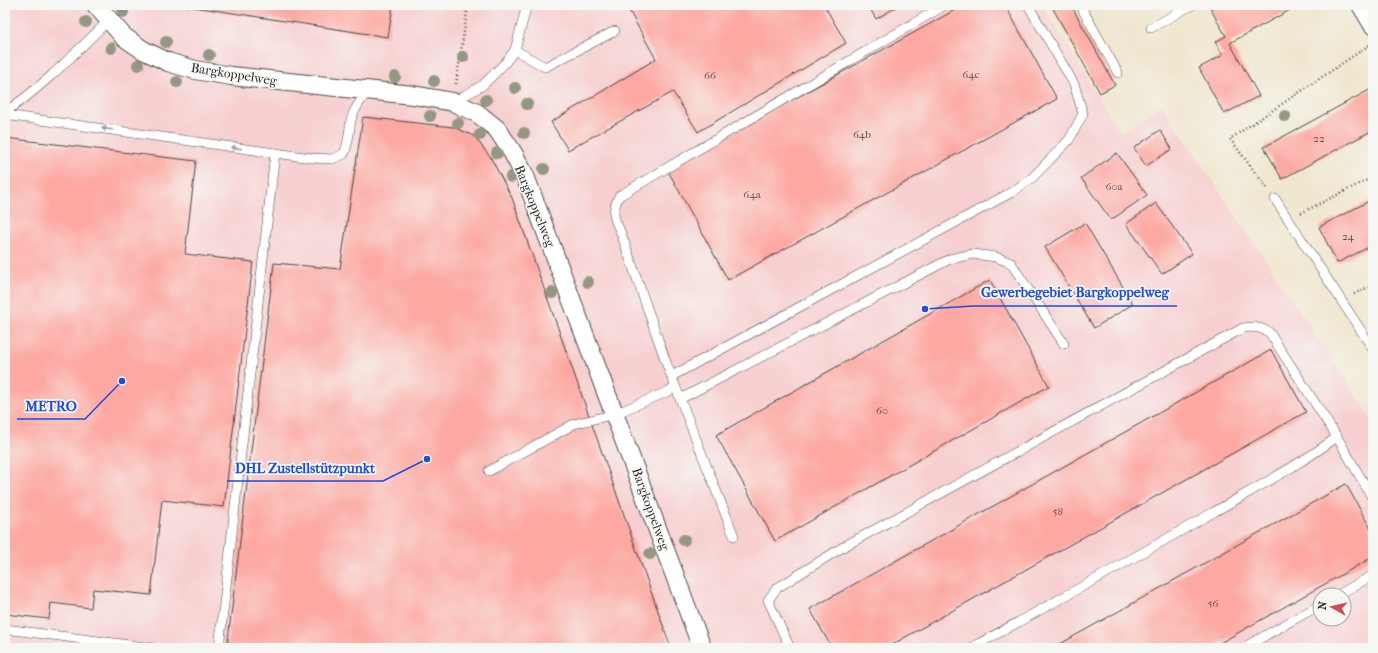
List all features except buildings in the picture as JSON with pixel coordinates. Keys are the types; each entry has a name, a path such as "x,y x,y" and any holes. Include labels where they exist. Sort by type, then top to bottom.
{"street":[{"name":"Bargkoppelweg","path":"96,5 124,37 143,50 168,62 195,70 231,76 413,95 453,102 477,113 497,129 513,153 525,176 702,648"},
{"path":"1361,5 1373,25"}],"lane":[{"path":"453,102 483,85 505,64 515,50 527,5"},
{"path":"734,536 680,399 615,221 613,209 619,196 946,5"},
{"path":"672,376 1012,192 1032,178 1069,140 1083,114 1074,84 1028,5"},
{"path":"1080,5 1118,73"},
{"path":"1151,28 1192,5"},
{"path":"5,114 18,104 109,20"},
{"path":"515,50 545,68 615,31"},
{"path":"5,114 275,153 332,159 344,154 348,143 351,120 357,105 368,91"},
{"path":"219,648 275,153"},
{"path":"1275,199 1373,349"},
{"path":"680,399 950,259 973,254 996,257 1011,262 1064,344"},
{"path":"790,648 768,600 777,588 843,547 1243,328 1252,326 1262,328 1269,332 1336,437 1373,499"},
{"path":"489,471 574,424 615,414 676,388"},
{"path":"970,648 1101,577 1318,451 1336,437"},
{"path":"1352,587 1373,575"},
{"path":"1243,648 1312,609"},
{"path":"5,629 154,648"}],"path":[{"path":"453,102 468,5"},
{"path":"1275,199 1230,139 1373,43"},
{"path":"1288,220 1373,177"},
{"path":"1341,300 1373,285"}],"shaded area":[{"path":"5,5 1043,5 1120,133 1162,105 1373,421 1373,648 671,648 491,158 474,136 453,127 363,118 340,269 274,263 227,648 5,648"}],"place":[{"name":"Gewerbegebiet Bargkoppelweg","path":"925,309"},
{"name":"METRO","path":"122,381"},
{"name":"DHL Zustellstützpunkt","path":"427,459"}]}
